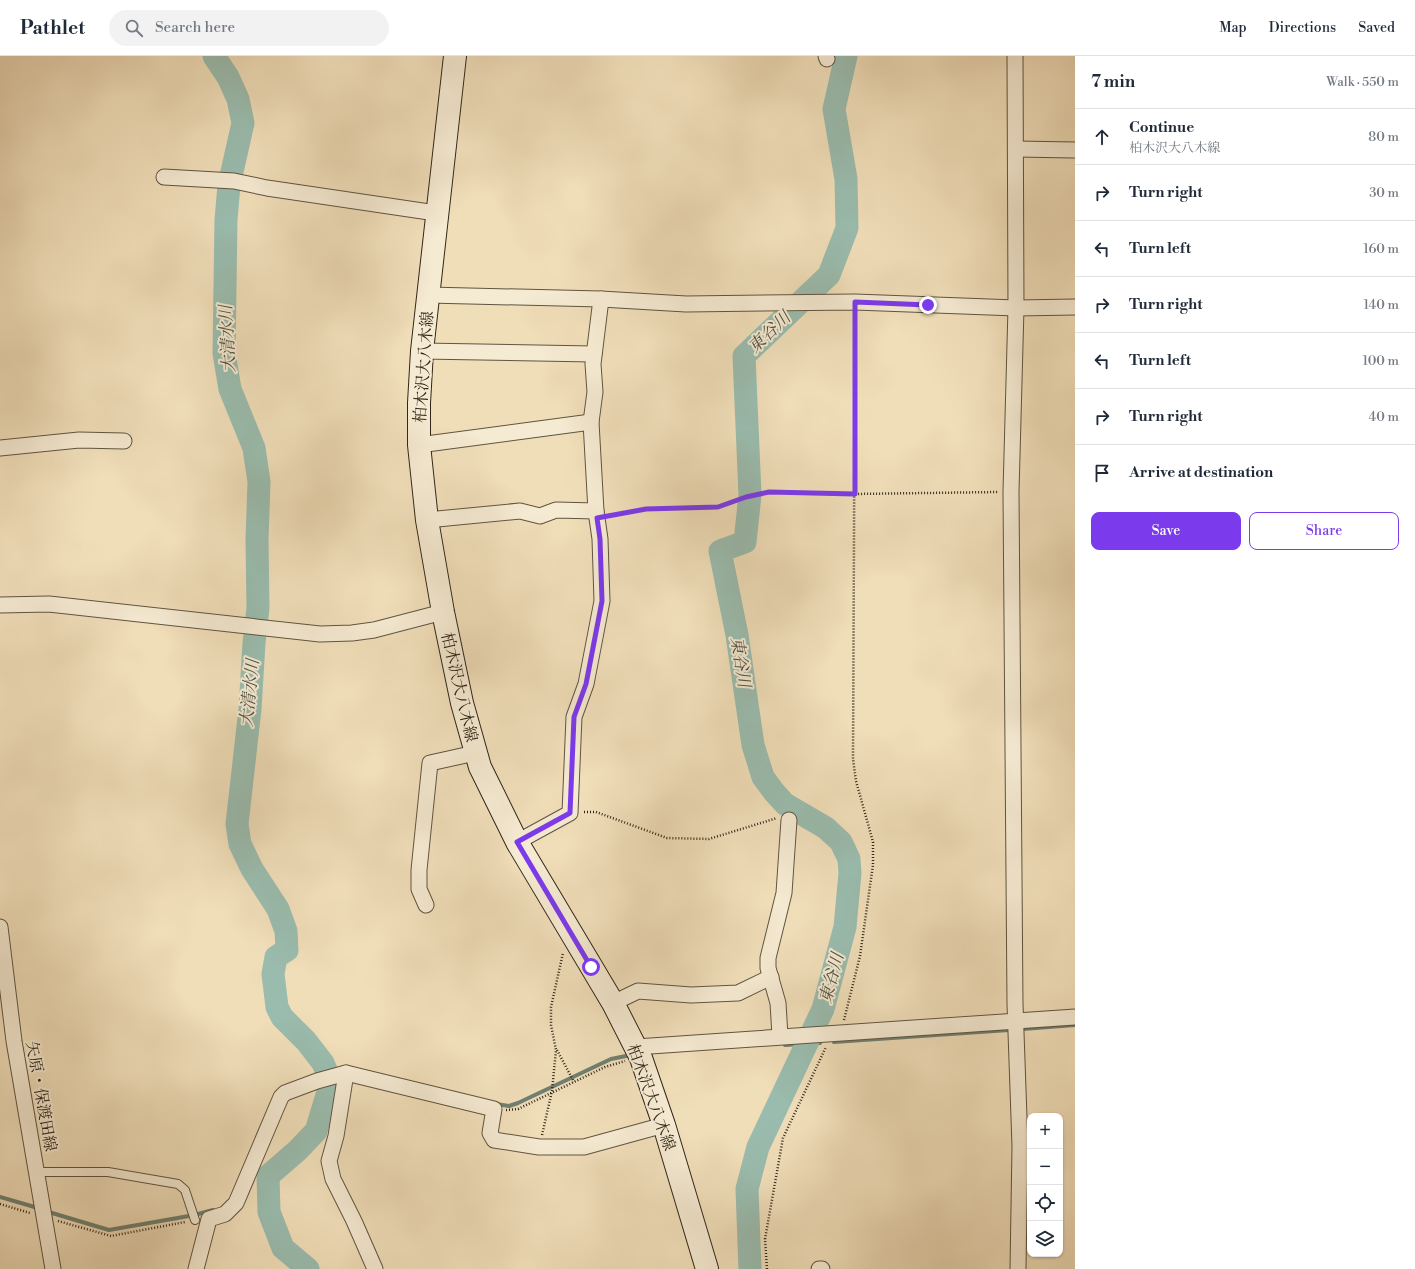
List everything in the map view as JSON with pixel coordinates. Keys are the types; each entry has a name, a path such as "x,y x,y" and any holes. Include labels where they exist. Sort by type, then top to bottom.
{"main road":[{"name":"柏木沢大八木線","path":"455,56 436,214 422,351 419,403 419,445 426,520 443,612 462,703 475,753 517,842 613,1003 632,1054 664,1125 707,1269"}],"street":[{"path":"1015,56 1016,308 1011,492 1016,1022 1020,1146 1018,1269"},
{"path":"1016,149 1075,150"},
{"path":"164,177 228,180 267,188 436,214"},
{"path":"428,295 600,299 686,304 855,302 1016,308 1075,307"},
{"path":"517,842 570,813 574,717 586,684 602,601 600,539 596,515 591,422 595,392 593,364 600,299"},
{"path":"422,351 594,354"},
{"path":"419,445 591,422"},
{"path":"0,448 79,440 124,441"},
{"path":"426,520 520,511 540,516 556,510 596,515"},
{"path":"0,605 49,604 320,634 352,634 374,630 443,612"},
{"path":"426,905 419,889 419,870 430,763 475,753"},
{"path":"784,1036 778,1003 768,968 768,958 784,893 789,820"},
{"name":"矢原・保渡田線","path":"0,928 7,1040 36,1172 53,1269"},
{"path":"613,1003 638,991 691,995 738,993 771,977"},
{"path":"632,1054 784,1036 1075,1017"},
{"path":"196,1269 209,1219 225,1214 236,1203 281,1097 285,1093 317,1081 343,1074 494,1109 490,1133 494,1140 540,1147 584,1147 664,1125"},
{"path":"343,1074 336,1136 329,1161 333,1179 354,1221 375,1269"}],"lane":[{"path":"36,1172 108,1172 178,1184 185,1190 195,1220"}],"path":[{"path":"767,1269 765,1239 783,1138 826,1047 860,956 872,865 873,842 856,781 853,759 855,302"},
{"path":"596,515 642,509 718,507 746,497 769,492 855,494 1011,492"},
{"path":"570,813 596,812 667,838 710,839 784,815 789,820"},
{"path":"540,1147 552,1092 556,1050 551,1025 551,1007 559,967 570,932"},
{"path":"556,1050 574,1081"},
{"path":"494,1109 518,1109 632,1054"},
{"path":"0,1204 36,1214"},
{"path":"54,1220 111,1236 195,1220"}],"waterway":[{"name":"大清水川","path":"214,56 228,77 238,99 243,123 229,185 226,220 224,353 230,389 254,448 259,482 257,539 258,608 254,643 250,709 237,824 240,844 252,869 278,909 286,931 287,950 276,957 273,974 277,1007 282,1017 306,1041 323,1063 331,1082 316,1131 298,1150 268,1176 269,1212 283,1248 308,1269"},
{"name":"東谷川","path":"750,1269 747,1189 758,1147 823,1009 845,927 850,873 849,859 841,842 826,828 785,804 763,777 753,745 737,635 720,551 745,542 750,495 744,356 829,275 847,228 846,179 834,109 846,56"},
{"path":"1023,1029 1075,1025"},
{"path":"834,1042 1009,1030"},
{"name":"東谷川","path":"785,1045 820,1043"},
{"path":"496,1104 509,1106 518,1103 611,1059 631,1055"},
{"path":"0,1197 38,1208"},
{"path":"198,1214 213,1210"},
{"path":"52,1213 109,1230 189,1216"}],"route":[{"path":"591,967 517,842 570,813 574,717 586,684 602,601 600,539 597,518 636,510 656,508 718,507 746,497 769,492 855,494 855,302 928,305"}]}
